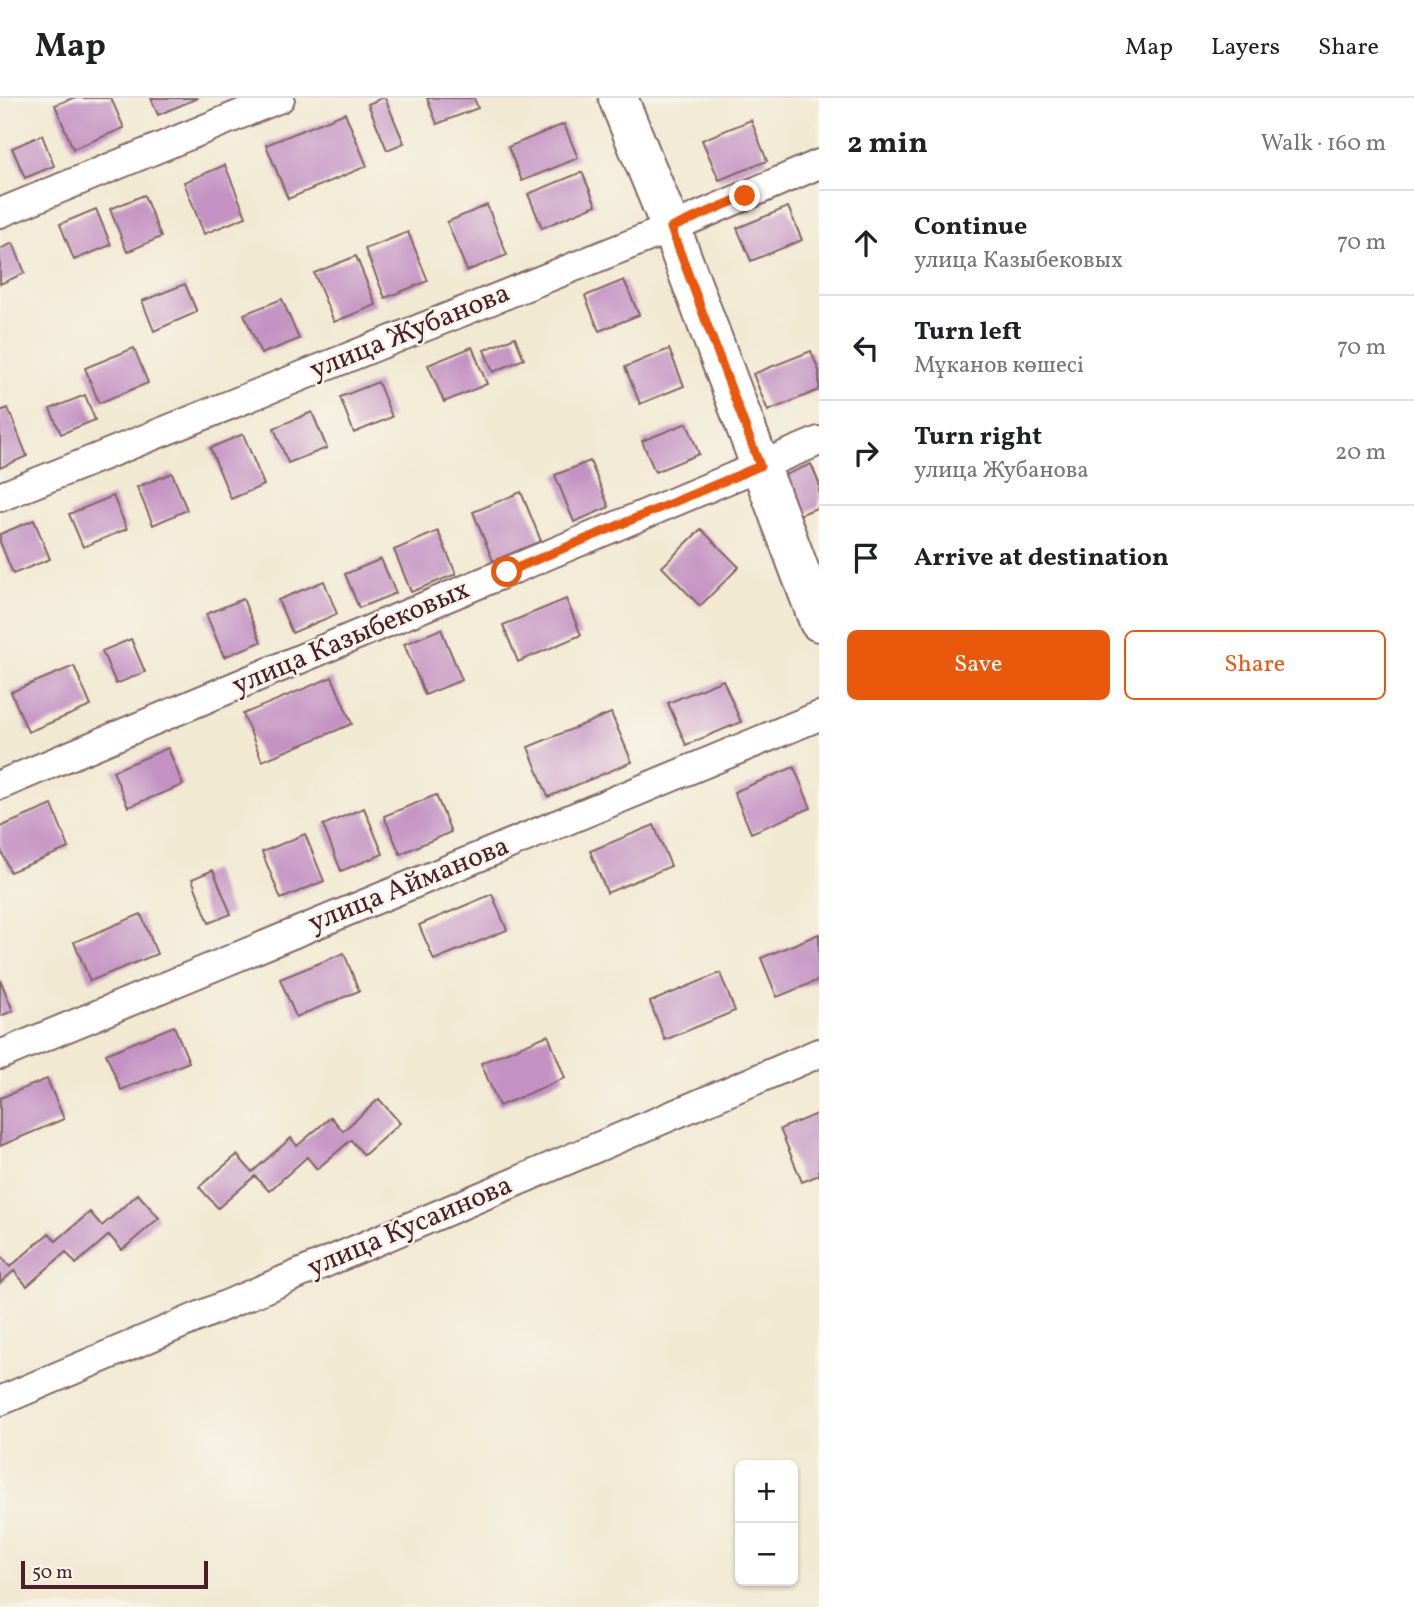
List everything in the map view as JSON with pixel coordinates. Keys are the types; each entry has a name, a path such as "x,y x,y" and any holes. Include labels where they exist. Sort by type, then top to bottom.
{"street":[{"path":"0,213 280,98"},
{"path":"618,98 671,228 819,622"},
{"name":"улица Жубанова","path":"0,497 671,228 819,164"},
{"name":"улица Казыбековых","path":"0,785 819,441"},
{"name":"улица Айманова","path":"0,1055 819,716"},
{"name":"улица Кусаинова","path":"0,1401 819,1054"}],"building":[{"path":"73,98 111,98 124,128 73,149 55,105"},
{"path":"151,98 198,98 158,115"},
{"path":"385,98 404,143 387,150 368,104"},
{"path":"427,98 474,98 478,108 437,124"},
{"path":"345,113 367,166 288,199 266,145"},
{"path":"751,120 767,161 719,180 702,140"},
{"path":"564,124 578,158 522,181 508,147"},
{"path":"42,135 54,166 25,178 12,148"},
{"path":"225,165 246,217 204,234 184,182"},
{"path":"582,172 596,205 542,228 528,194"},
{"path":"144,195 161,237 127,252 110,209"},
{"path":"487,205 507,255 467,271 447,222"},
{"path":"788,207 802,240 751,261 737,228"},
{"path":"96,209 111,245 74,260 60,224"},
{"path":"408,232 428,281 385,298 365,249"},
{"path":"13,243 25,273 0,284 0,249"},
{"path":"356,256 376,305 334,322 314,273"},
{"path":"624,280 639,315 599,331 585,296"},
{"path":"185,284 197,312 154,331 142,301"},
{"path":"282,299 299,339 261,354 244,314"},
{"path":"515,337 524,359 493,372 484,350"},
{"path":"472,347 487,384 444,402 428,365"},
{"path":"134,348 148,383 99,403 85,368"},
{"path":"669,349 684,386 640,404 625,367"},
{"path":"811,351 819,371 819,390 768,411 753,374"},
{"path":"378,382 392,417 354,433 340,397"},
{"path":"85,395 95,420 61,434 50,409"},
{"path":"8,408 27,456 0,468 0,411"},
{"path":"312,412 327,448 288,463 274,428"},
{"path":"687,423 699,454 655,472 642,441"},
{"path":"243,434 264,485 231,499 210,448"},
{"path":"590,461 609,507 574,522 555,475"},
{"path":"811,464 819,483 819,507 789,519 773,480"},
{"path":"172,473 187,510 153,525 137,487"},
{"path":"521,492 541,541 493,561 473,512"},
{"path":"113,496 127,529 83,547 69,514"},
{"path":"34,520 50,559 13,574 0,542 0,534"},
{"path":"701,529 739,567 700,606 662,567"},
{"path":"438,531 456,574 411,592 394,550"},
{"path":"381,559 396,593 359,608 345,574"},
{"path":"324,581 337,614 292,633 278,600"},
{"path":"243,599 261,642 224,657 206,614"},
{"path":"566,599 581,635 518,662 503,625"},
{"path":"441,629 462,680 425,695 404,644"},
{"path":"131,639 145,672 116,684 102,651"},
{"path":"74,666 91,706 28,732 11,692"},
{"path":"332,677 352,724 262,761 243,714"},
{"path":"723,680 741,722 686,745 668,703"},
{"path":"611,713 632,762 548,797 528,747"},
{"path":"168,748 183,785 128,807 113,771"},
{"path":"794,767 811,808 751,833 734,792"},
{"path":"436,795 451,832 400,854 384,816"},
{"path":"52,805 69,848 10,872 0,847 0,827"},
{"path":"364,808 383,854 341,871 323,825"},
{"path":"654,825 671,866 607,893 590,851"},
{"path":"305,834 324,881 281,899 262,852"},
{"path":"213,870 231,914 209,923 192,879"},
{"path":"492,894 507,930 434,960 419,925"},
{"path":"141,914 157,954 90,981 74,942"},
{"path":"819,934 819,980 777,997 761,958"},
{"path":"344,953 359,991 296,1017 280,979"},
{"path":"720,973 735,1011 665,1040 650,1002"},
{"path":"0,979 13,1011 0,1016"},
{"path":"174,1026 189,1062 121,1090 106,1054"},
{"path":"548,1035 565,1078 499,1106 481,1063"},
{"path":"47,1079 64,1119 0,1146 0,1098"},
{"path":"379,1099 400,1123 364,1155 351,1140 317,1169 307,1157 269,1191 255,1176 218,1208 199,1187 237,1155 252,1172 291,1138 297,1146 331,1117 343,1131"},
{"path":"819,1113 819,1175 802,1182 780,1129"},
{"path":"138,1194 159,1218 122,1250 109,1235 76,1264 66,1252 27,1286 14,1271 0,1283 0,1255 10,1267 49,1233 56,1241 90,1212 102,1226"}],"route":[{"path":"507,572 760,466 671,228 745,196"}]}
